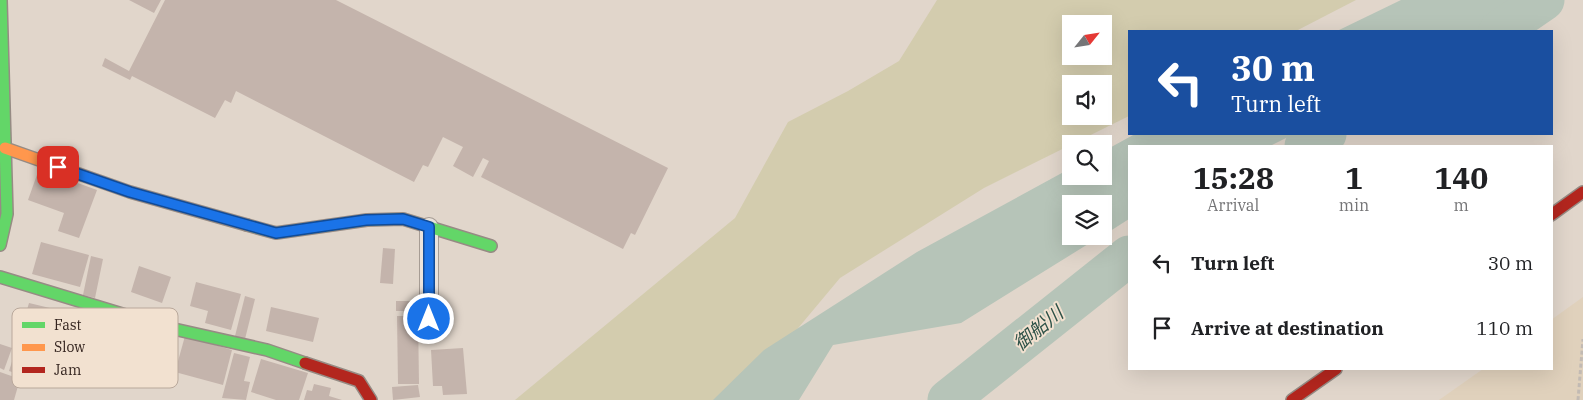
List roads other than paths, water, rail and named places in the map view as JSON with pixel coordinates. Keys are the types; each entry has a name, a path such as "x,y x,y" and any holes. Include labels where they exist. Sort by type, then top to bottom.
{"street":[{"path":"0,245 7,214 1,59 1,0"},
{"path":"4,148 130,192 276,233 376,220 403,219 491,246"},
{"path":"1553,214 1583,192"},
{"path":"429,227 429,319"},
{"path":"0,277 102,308"},
{"path":"178,330 267,350 359,381 371,400"},
{"path":"1292,400 1335,370"}],"waterway":[{"name":"御船川","path":"1500,30 1544,0"},
{"name":"御船川","path":"1307,145 1324,135"},
{"name":"御船川","path":"948,400 1128,257"}]}
